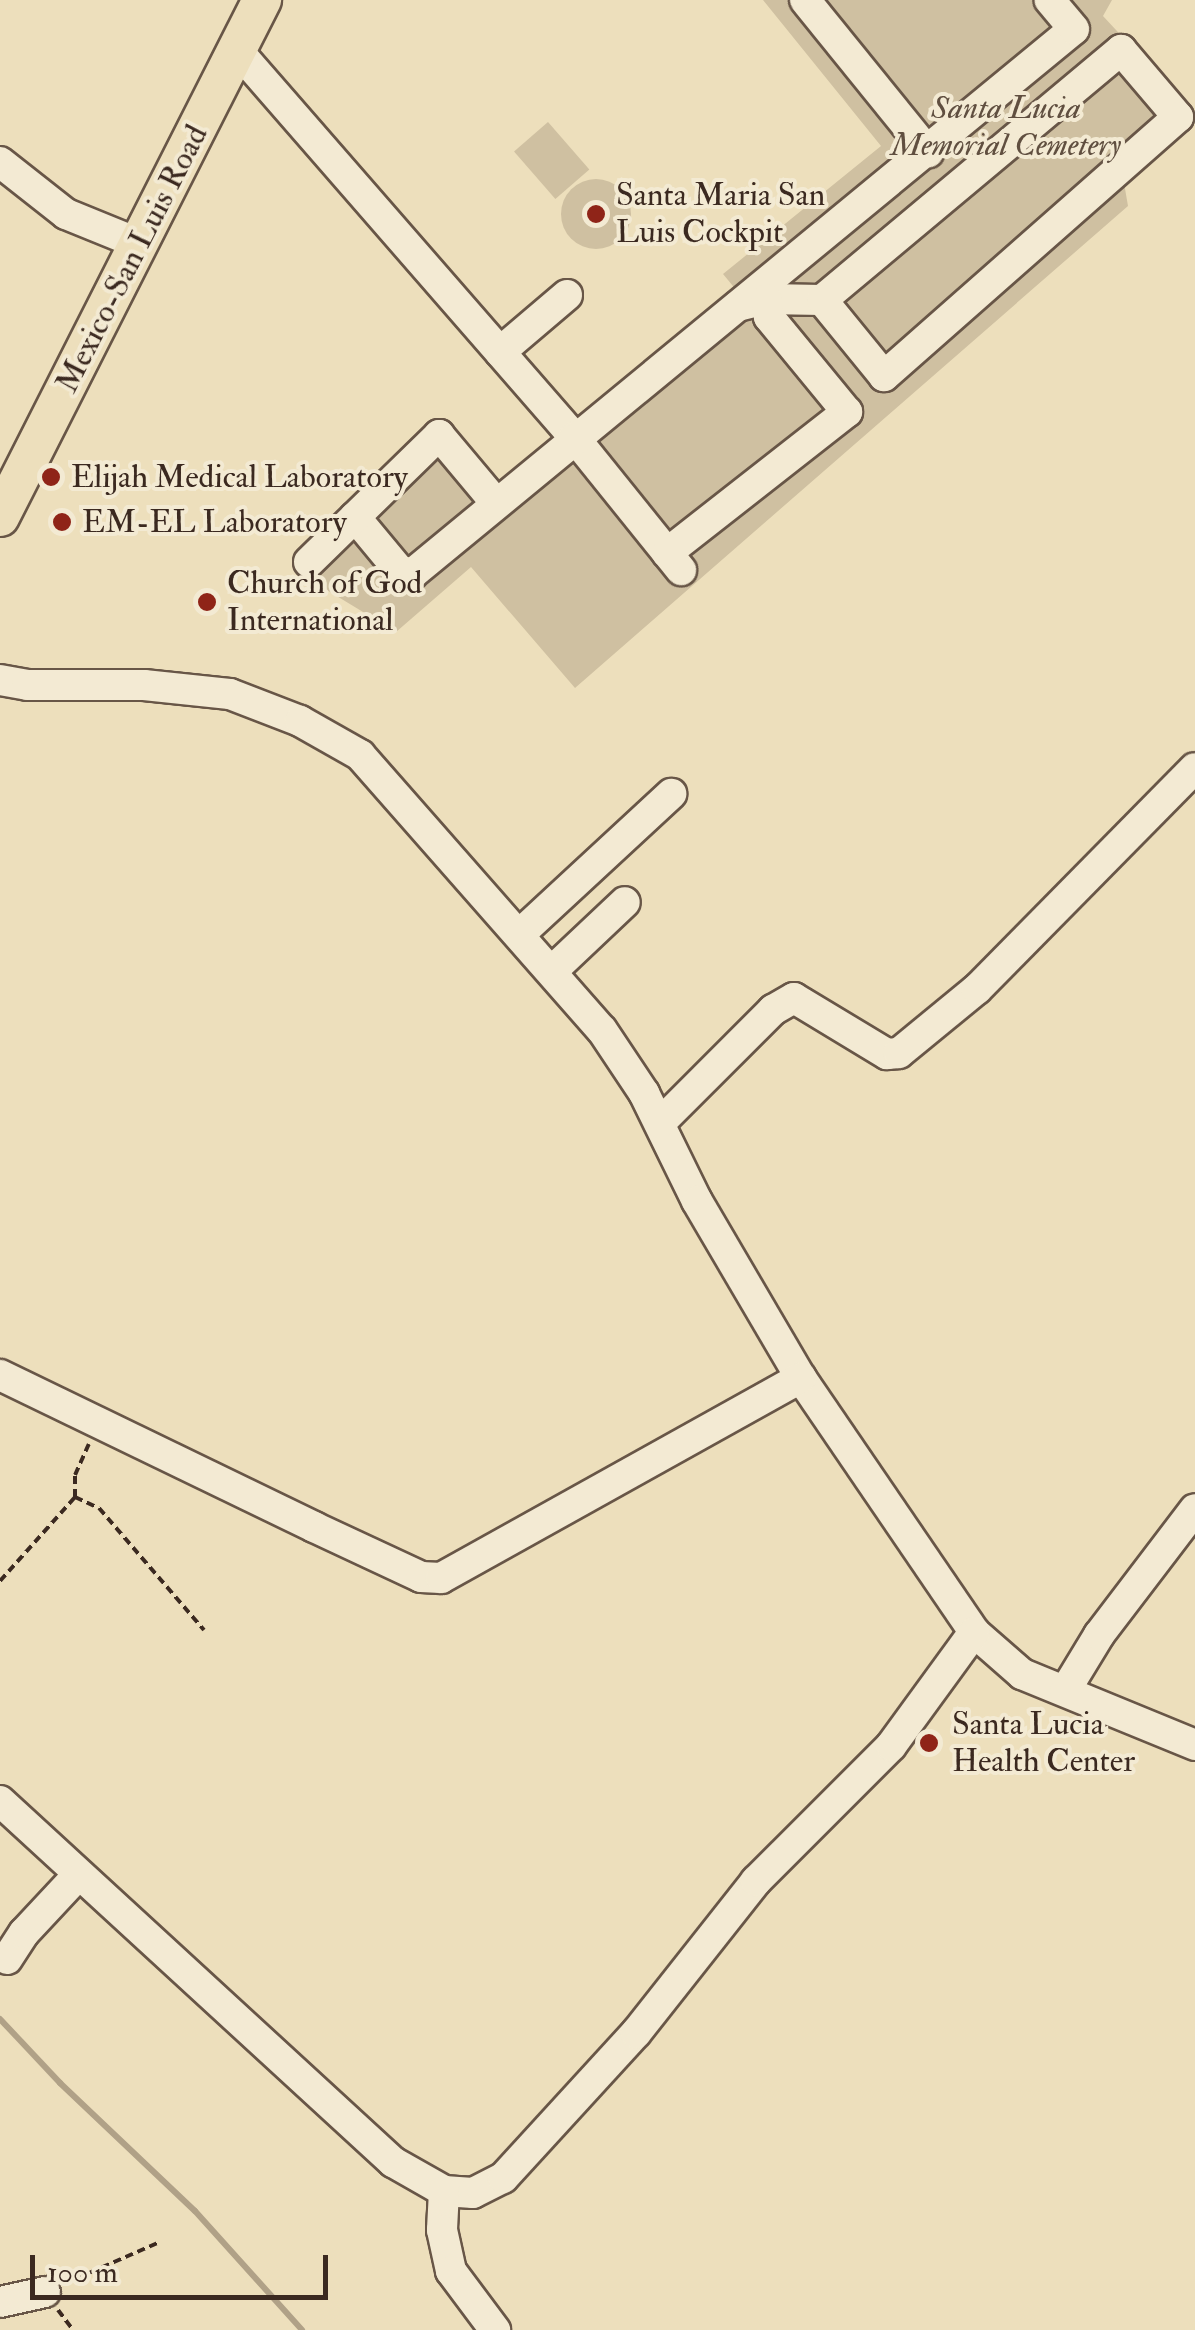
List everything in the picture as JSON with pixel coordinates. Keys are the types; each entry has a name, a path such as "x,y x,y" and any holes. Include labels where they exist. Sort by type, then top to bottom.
{"main road":[{"name":"Mexico-San Luis Road","path":"0,517 262,0"}],"street":[{"path":"805,0 928,152"},
{"path":"355,517 405,576 574,438 752,303 1074,28 1050,0"},
{"path":"237,50 574,438 674,561 847,412 770,317 752,303"},
{"path":"752,303 822,300 1121,50 1178,116 884,376 822,300"},
{"path":"0,162 66,214 140,244"},
{"path":"500,352 567,296"},
{"path":"309,562 439,435 495,502"},
{"path":"0,680 27,685 230,694 300,720 360,755 521,933 602,1030 660,1123 697,1200 800,1378 974,1632 1022,1674 1195,1745"},
{"path":"660,1123 774,1010 794,998 887,1054 908,1047 977,989 1195,768"},
{"path":"521,933 671,794"},
{"path":"570,890 600,925"},
{"path":"552,971 625,902"},
{"path":"0,1375 403,1568 421,1576 441,1578 800,1378"},
{"path":"1065,1691 1098,1635 1195,1508"},
{"path":"0,1801 393,2162 444,2191 473,2193 503,2178 636,2034 756,1881 891,1746 974,1632"},
{"path":"7,1959 24,1933 78,1875"},
{"path":"444,2191 442,2230 451,2271 495,2330"},
{"path":"0,2302 45,2292"}],"path":[{"path":"0,1581 75,1496 76,1475 98,1421"},
{"path":"75,1496 99,1508 204,1630"},
{"path":"45,2292 160,2242"}],"green space":[{"name":"Santa Lucia Memorial Cemetery","path":"763,0 1112,0 1103,16 1195,115 1123,177 1128,206 575,688 471,567 396,632 307,578 437,438 489,505 742,297 723,274 881,146"},
{"path":"548,122 589,170 555,199 514,152"},
{"name":"Santa Maria San Luis Cockpit","path":"596,179 620,190 631,214 620,238 596,249 572,238 561,214 572,190"}],"waterway":[{"path":"0,2019 60,2083 195,2211 302,2330"}],"place":[{"name":"Santa Maria San Luis Cockpit","path":"596,214"},
{"name":"Elijah Medical Laboratory","path":"51,477"},
{"name":"EM-EL Laboratory","path":"62,522"},
{"name":"Church of God International","path":"207,602"},
{"name":"Santa Lucia Health Center","path":"929,1743"}]}
